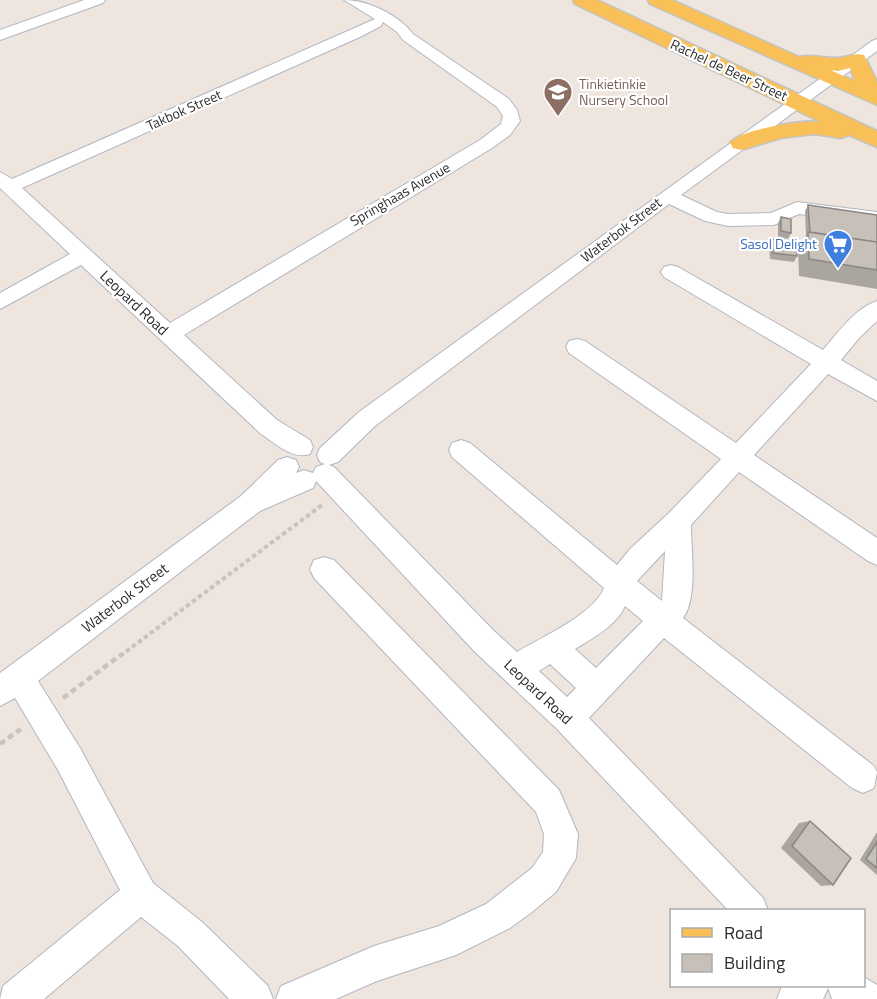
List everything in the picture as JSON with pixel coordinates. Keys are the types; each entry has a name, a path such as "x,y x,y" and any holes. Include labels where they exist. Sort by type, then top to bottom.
{"main road":[{"name":"Rachel de Beer Street","path":"582,0 877,141"},
{"path":"657,0 830,79 877,97"},
{"path":"738,37 817,63 838,65 857,59 866,83 877,97"},
{"path":"742,77 757,100 746,139 807,126 841,131 877,141"}],"street":[{"path":"0,35 98,0"},
{"name":"Springhaas Avenue","path":"168,334 486,144 504,132 511,124 510,109 503,103 408,37 395,33 357,4"},
{"name":"Takbok Street","path":"5,182 382,23"},
{"name":"Waterbok Street","path":"10,684 250,504 311,465 367,419 667,196 877,44"},
{"name":"Leopard Road","path":"5,182 311,465 514,670 568,718 750,909"},
{"path":"667,196 712,217 728,220 774,219 798,208 877,218"},
{"path":"0,302 82,255"},
{"path":"671,272 877,392"},
{"path":"514,670 588,625 611,606 620,583 639,558 678,521 852,331 877,309"},
{"path":"577,347 877,553"},
{"path":"461,450 664,621 863,777"},
{"path":"568,718 675,607 678,584 678,521"},
{"path":"294,999 374,964 443,942 498,916 544,880 559,858 561,834 548,801 324,569"},
{"path":"552,647 597,688"},
{"path":"10,684 41,714 69,759 141,895 197,941 255,999"},
{"path":"16,999 141,895"},
{"path":"795,999 808,987"},
{"path":"847,987 865,999"}],"path":[{"path":"0,744 41,714 311,465"}],"building":[{"path":"808,205 877,215 877,242 810,232"},
{"path":"781,217 791,219 791,233 781,231"},
{"path":"808,232 877,242 877,270 809,259"},
{"path":"772,239 796,242 797,256 773,253"},
{"path":"810,821 851,858 833,885 792,846"},
{"path":"877,842 877,868 866,859"}],"place":[{"name":"Tinkietinkie Nursery School","path":"558,118"},
{"name":"Sasol Delight","path":"838,270"}]}
